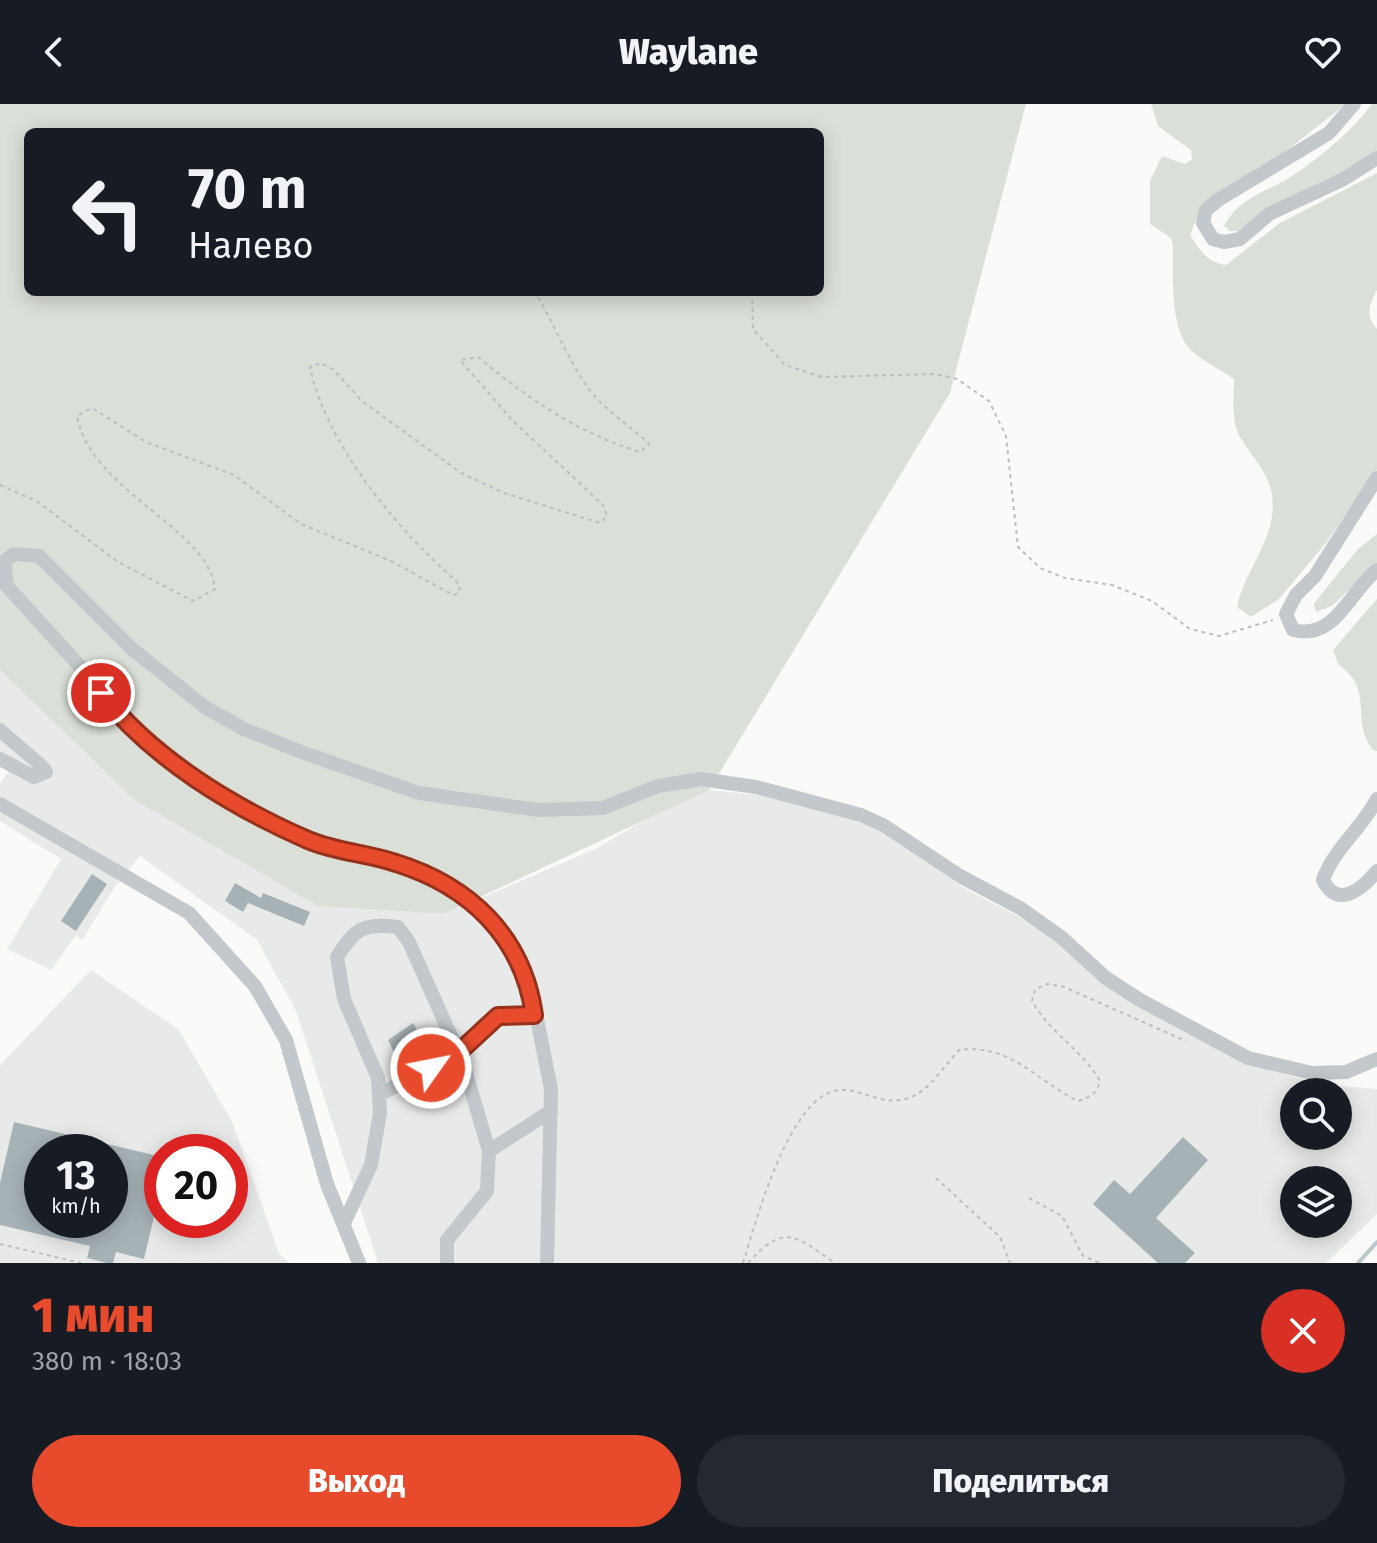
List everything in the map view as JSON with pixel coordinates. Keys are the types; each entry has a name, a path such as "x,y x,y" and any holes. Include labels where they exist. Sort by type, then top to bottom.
{"street":[{"path":"1354,104 1329,133 1218,200 1206,210 1203,223 1213,239 1224,242 1240,239 1269,214 1342,180 1377,158"},
{"path":"1377,478 1315,576 1296,595 1286,614 1293,630 1308,634 1325,628 1377,570"},
{"path":"547,1263 546,1199 551,1089 530,984 517,954 495,923 475,903 395,862 309,840 202,782 152,747 117,714 85,672 19,603 6,585 5,561 14,554 39,556 131,648 179,689 244,729 304,753 419,793 538,810 603,808 658,786 701,779 756,787 861,815 883,825 960,876 1020,908 1061,937 1106,978 1140,1000 1248,1058 1312,1073 1346,1072 1377,1059"},
{"path":"0,730 25,756 40,761 46,772 34,777 0,759"},
{"path":"1377,799 1365,821 1328,865 1323,880 1328,890 1340,896 1352,895 1377,871"},
{"path":"0,804 189,913 255,986 286,1040 327,1184 345,1221 359,1263"},
{"path":"345,1221 371,1165 380,1113 378,1078 344,999 337,957 350,936 372,924 398,927 409,942 458,1053 489,1151 487,1191 447,1240 447,1263"},
{"path":"379,1095 458,1053 498,1016 534,1015"},
{"path":"489,1151 551,1111"}],"path":[{"path":"0,485 38,502 118,562 193,601 215,589 202,559 171,526 105,470 80,434 77,416 92,408 146,442 234,475 301,524 391,561 453,595 459,593 460,586 454,579 392,516 323,413 310,367 321,363 334,370 362,401 461,473 504,493 600,523 607,516 603,505 513,421 460,360 478,357 535,402 580,430 640,452 649,444 602,403 582,380 562,336 537,296"},
{"path":"752,296 753,329 785,365 822,377 935,374 957,379 989,401 1006,436 1018,547 1040,568 1065,578 1112,585 1152,601 1190,629 1219,636 1286,614"},
{"path":"746,1263 769,1181 808,1111 824,1095 838,1090 856,1091 897,1102 912,1098 936,1080 959,1050 978,1047 998,1051 1019,1061 1078,1101 1098,1090 1100,1081 1091,1066 1038,1013 1032,1001 1035,989 1048,984 1064,987 1194,1043"},
{"path":"936,1178 1000,1237 1010,1263"},
{"path":"1029,1198 1062,1216 1083,1256 1100,1263"},
{"path":"746,1263 784,1235 795,1236 835,1263"},
{"path":"0,1244 81,1263"}],"shaded area":[{"path":"0,104 1026,104 950,393 709,790 444,914 318,906 135,800 0,670"},
{"path":"1151,104 1346,104 1259,172 1202,205 1190,235 1205,255 1219,264 1226,265 1280,223 1377,173 1377,290 1370,310 1377,329 1377,470 1325,544 1279,599 1251,617 1237,607 1266,539 1273,511 1272,495 1263,471 1236,429 1234,379 1192,351 1179,330 1174,301 1173,246 1171,238 1150,224 1150,181 1162,156 1185,164 1192,159 1191,150 1158,126"},
{"path":"1372,104 1377,104 1377,154 1239,231 1230,231 1224,226 1248,200 1288,179 1328,149"},
{"path":"1377,534 1377,563 1332,606 1316,612 1314,604 1319,597 1359,548"},
{"path":"1377,599 1377,751 1374,751 1363,727 1356,685 1350,674 1338,664 1333,650"},
{"path":"0,670 319,906 444,914 597,848 677,801 709,790 777,797 870,825 971,892 1031,923 1142,1008 1248,1063 1297,1078 1280,1078 1280,1150 1352,1150 1352,1087 1377,1089 1377,1214 1326,1263 378,1263 296,1011 257,940 140,856 116,885 82,940 76,935 51,970 7,949 61,859 0,821 0,784 13,764 0,756"},
{"path":"91,970 178,1029 237,1134 144,1134 144,1238 248,1238 248,1166 279,1253 289,1263 0,1263 0,1065"}],"building":[{"path":"92,874 107,884 76,931 61,921"},
{"path":"235,883 261,898 263,893 310,912 304,926 248,903 243,912 225,901"},
{"path":"413,1023 420,1035 404,1045 412,1062 401,1067 388,1040"},
{"path":"14,1122 65,1134 24,1134 24,1231 0,1225 0,1183"},
{"path":"1183,1137 1208,1160 1156,1218 1195,1253 1185,1263 1158,1263 1093,1204 1114,1180 1130,1194"},
{"path":"128,1149 144,1153 144,1238 149,1238 144,1259 116,1252 113,1263 107,1263 87,1258 90,1246 56,1238 128,1238"}],"waterway":[{"path":"1358,1263 1377,1242"}],"route":[{"path":"101,693 117,714 152,747 202,782 309,840 395,862 435,880 475,903 495,923 517,954 530,984 534,1015 498,1016 458,1053 431,1068"}]}
